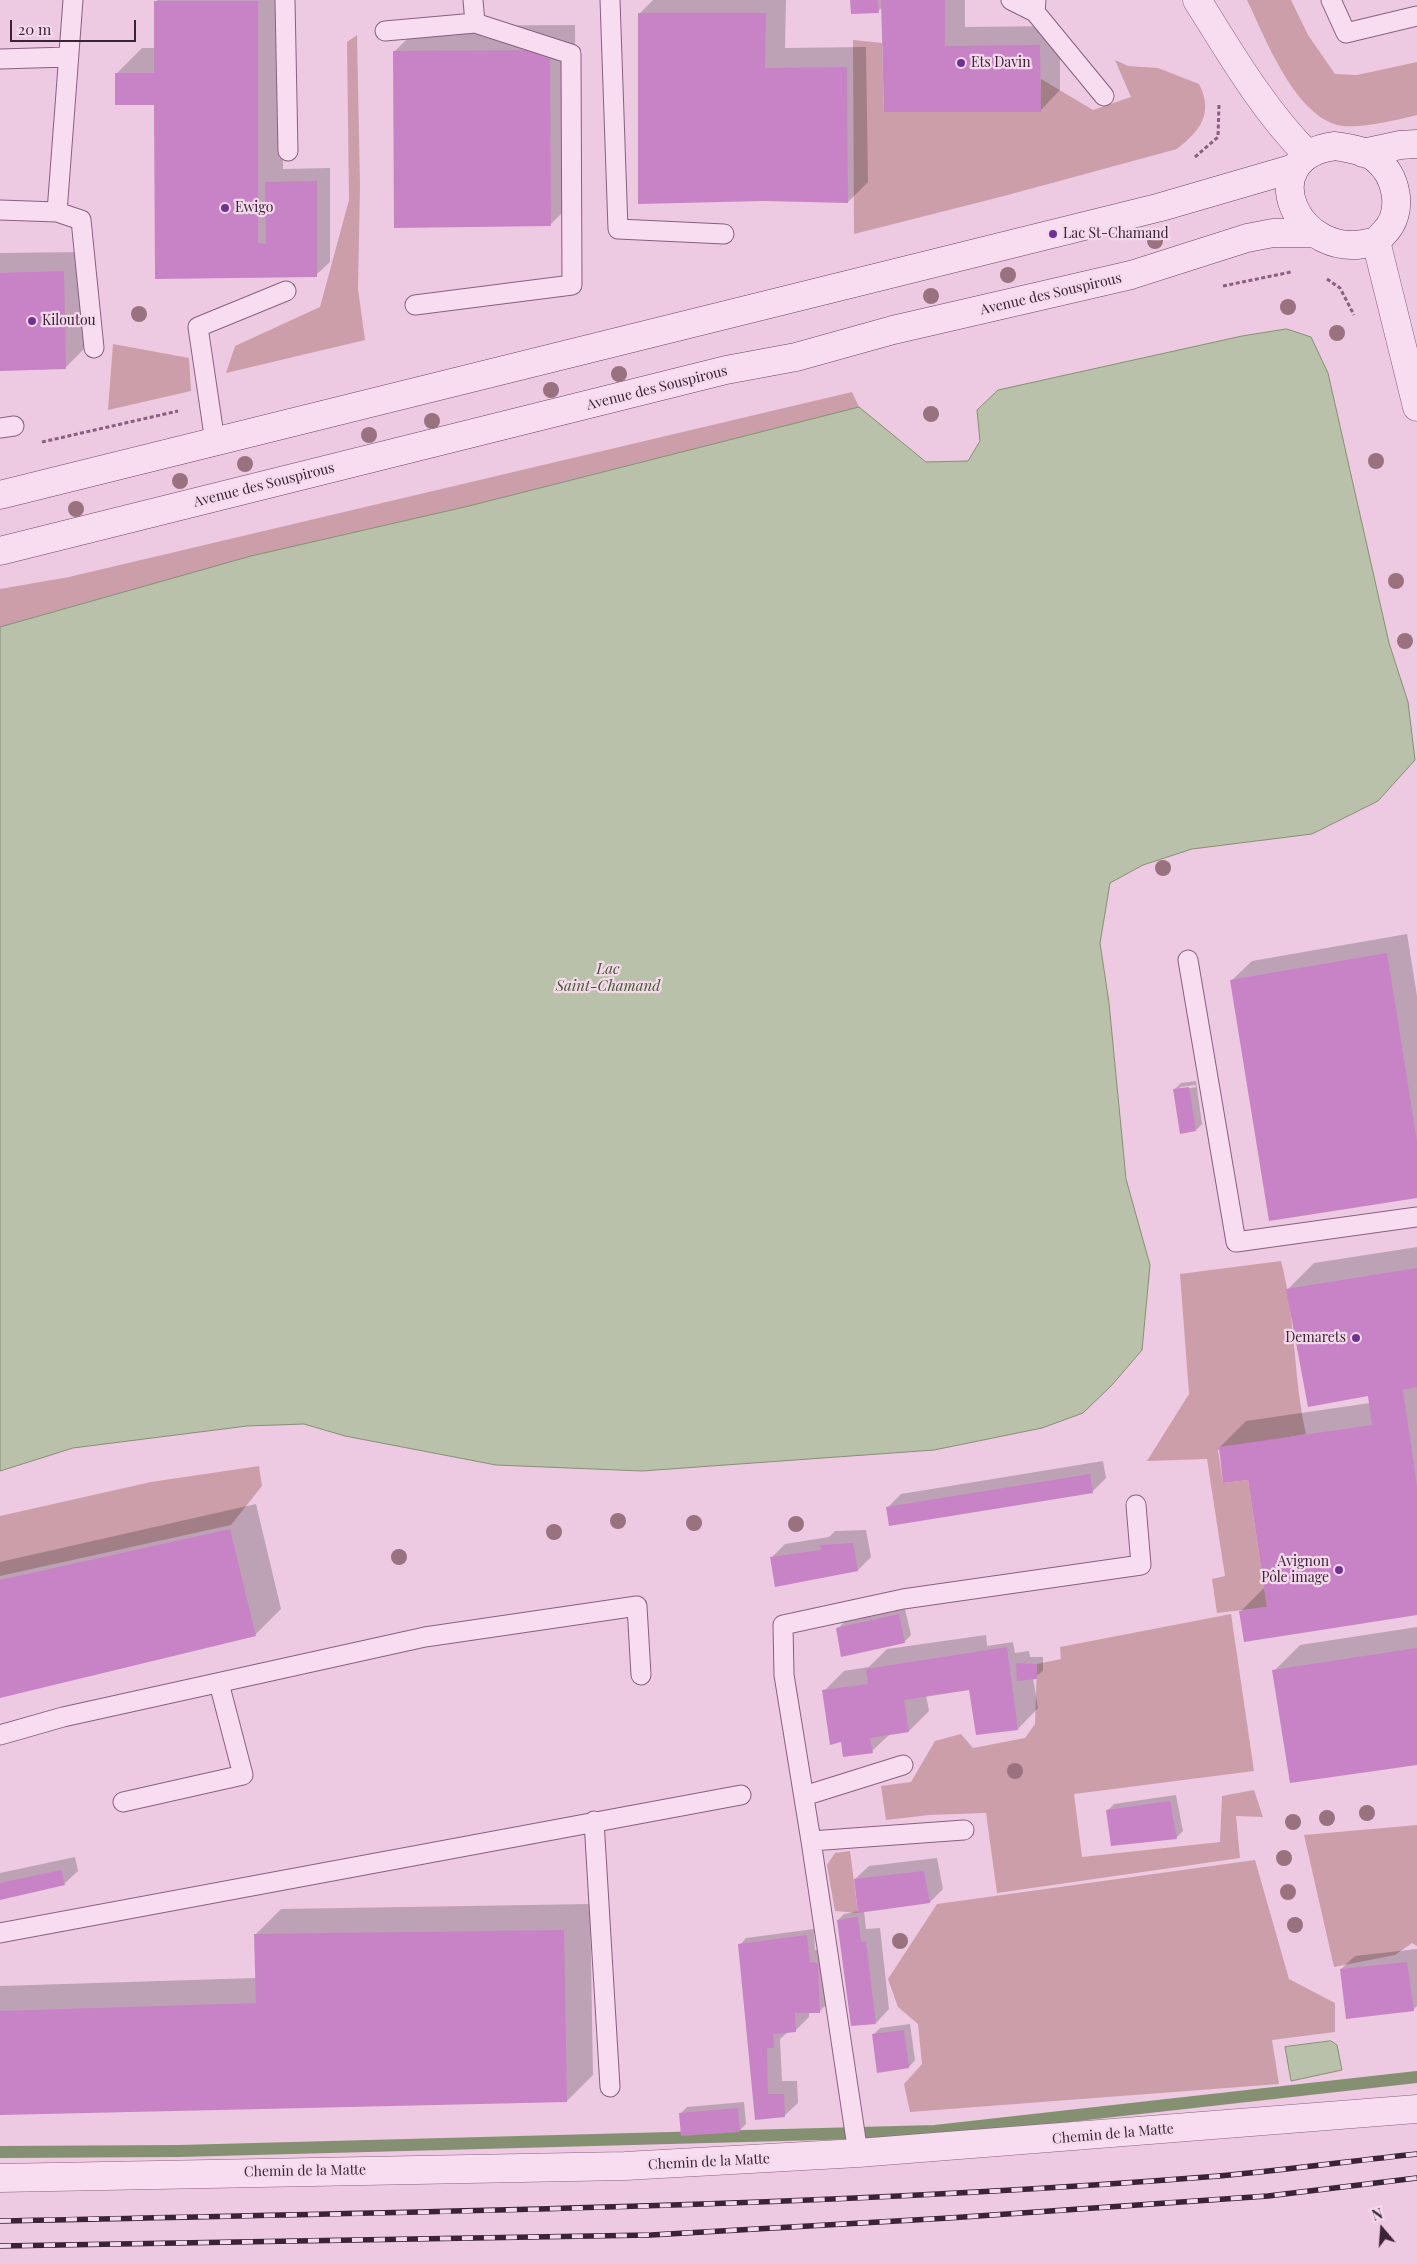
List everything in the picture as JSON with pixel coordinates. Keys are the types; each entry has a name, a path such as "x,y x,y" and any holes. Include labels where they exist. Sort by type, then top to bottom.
{"main road":[{"path":"1197,0 1254,92 1284,130 1301,161"},
{"path":"1363,153 1417,144"},
{"path":"0,495 1161,208 1301,161 1319,148 1335,146 1363,153 1374,158 1393,183 1396,196 1406,209 1376,241 1356,246 1342,245 1324,240 1300,220 1292,202 1290,182 1301,161"},
{"name":"Avenue des Souspirous","path":"0,551 717,373 796,357 893,330 1088,286 1131,275 1247,238 1273,233 1314,233"},
{"path":"1376,241 1417,407"},
{"name":"Chemin de la Matte","path":"0,2178 625,2166 858,2153 1417,2109"}],"lane":[{"path":"57,212 73,0"},
{"path":"285,0 288,150"},
{"path":"473,0 476,23"},
{"path":"610,0 618,229 724,234"},
{"path":"1011,0 1035,6 1104,96"},
{"path":"1331,0 1346,33 1417,16"},
{"path":"385,31 476,23 571,54 572,285 415,305"},
{"path":"0,59 68,57"},
{"path":"0,210 57,212 81,220 94,348"},
{"path":"215,442 198,327 286,291"},
{"path":"1188,960 1236,1242 1417,1217"},
{"path":"858,2153 784,1675 783,1625 904,1599 1141,1566 1136,1505"},
{"path":"0,1734 63,1717 425,1638 636,1606 641,1675"},
{"path":"123,1802 243,1775 218,1683"},
{"path":"804,1796 903,1765"},
{"path":"0,1933 741,1795"},
{"path":"594,1821 610,2087"},
{"path":"811,1841 964,1830"}],"path":[{"path":"1188,162 1202,153 1218,137 1219,102 1254,92"},
{"path":"1222,287 1297,272"},
{"path":"1321,275 1340,288 1358,321 1394,313"}],"shaded area":[{"path":"1247,0 1291,0 1308,35 1335,74 1357,75 1417,62 1417,115 1377,124 1355,126 1337,125 1321,117 1307,105 1282,72"},
{"path":"357,35 360,186 358,289 365,340 226,373 235,346 320,307 349,200 347,42"},
{"path":"853,40 882,43 884,112 1040,112 1041,79 1093,110 1131,97 1115,60 1128,66 1158,68 1199,84 1203,94 1205,113 1198,128 1177,149 854,234"},
{"path":"113,344 189,358 191,391 108,410"},
{"path":"852,392 859,407 469,506 251,556 0,627 0,589 69,577"},
{"path":"1281,1261 1286,1282 1306,1434 1218,1450 1223,1483 1248,1480 1267,1607 1217,1613 1212,1579 1225,1576 1207,1459 1147,1461 1189,1394 1180,1274"},
{"path":"259,1466 262,1486 231,1525 0,1576 0,1516 151,1482"},
{"path":"1231,1614 1254,1771 1074,1794 1082,1857 1220,1842 1222,1796 1254,1790 1263,1817 1236,1816 1240,1858 997,1893 986,1813 929,1815 886,1820 881,1786 911,1782 935,1741 961,1734 973,1748 1025,1738 1035,1724 1037,1664 1061,1659 1060,1647"},
{"path":"1417,1825 1417,1946 1412,1943 1395,1955 1334,1967 1304,1835"},
{"path":"850,1851 858,1913 835,1911 827,1865 835,1853"},
{"path":"1255,1860 1289,1979 1335,2003 1335,2032 1272,2040 1279,2084 910,2112 904,2084 922,2064 918,2024 898,2007 888,1979 937,1904"}],"water":[{"name":"Lac Saint-Chamand","path":"1287,329 1311,337 1328,373 1389,643 1408,702 1415,760 1378,801 1312,834 1192,849 1143,865 1110,883 1100,943 1109,1003 1126,1179 1150,1265 1142,1350 1112,1385 1083,1413 1042,1428 934,1450 642,1471 496,1465 345,1436 304,1424 247,1426 73,1448 0,1471 0,627 251,556 469,506 859,407 926,462 968,461 980,441 977,410 998,390 1242,336"},
{"path":"1331,2041 1337,2045 1342,2070 1291,2081 1285,2047"}],"building":[{"path":"850,0 878,0 879,13 851,14"},
{"name":"Ets Davin","path":"881,0 945,0 945,46 1040,45 1041,112 884,112"},
{"path":"154,1 258,1 258,243 266,244 265,182 317,181 317,277 155,279 154,105 115,105 115,73 154,73"},
{"path":"638,13 766,13 765,68 847,67 848,203 763,201 638,204"},
{"path":"550,50 551,226 394,228 393,51"},
{"name":"Kiloutou","path":"64,271 66,369 0,371 0,273"},
{"path":"1387,953 1417,1141 1417,1198 1269,1221 1230,980"},
{"path":"1189,1087 1196,1131 1180,1134 1173,1089"},
{"name":"Avignon Pôle image","path":"1417,1268 1417,1387 1403,1390 1417,1486 1417,1615 1244,1642 1239,1611 1267,1607 1248,1480 1223,1483 1219,1447 1372,1425 1368,1396 1308,1407 1286,1289"},
{"path":"1090,1474 1093,1493 889,1526 886,1507"},
{"path":"230,1529 256,1636 0,1698 0,1580"},
{"path":"853,1543 858,1571 775,1587 770,1557 821,1550 820,1545"},
{"path":"899,1614 905,1643 841,1657 836,1628"},
{"path":"1007,1647 1018,1730 976,1735 969,1690 904,1700 909,1732 870,1738 873,1753 843,1757 841,1742 830,1745 822,1690 868,1684 866,1669"},
{"path":"1417,1648 1417,1765 1290,1783 1272,1670"},
{"path":"1016,1663 1037,1664 1037,1679 1017,1681"},
{"path":"1170,1801 1177,1839 1111,1846 1106,1810"},
{"path":"61,1870 65,1885 0,1900 0,1883"},
{"path":"924,1871 930,1903 858,1913 854,1879"},
{"path":"858,1917 861,1942 866,1941 876,2024 851,2026 837,1920"},
{"path":"564,1930 567,2102 0,2115 0,2011 256,2003 254,1934"},
{"path":"807,1935 810,1962 818,1963 820,2013 795,2013 796,2032 773,2034 774,2048 767,2048 768,2094 784,2094 785,2117 755,2120 738,1944"},
{"path":"1407,1962 1414,2011 1346,2019 1340,1969"},
{"path":"904,2030 909,2068 877,2073 872,2034"},
{"path":"738,2108 740,2132 681,2136 679,2113"}],"waterway":[{"path":"0,2152 179,2151 935,2131 1417,2077"}],"railway":[{"path":"0,2221 610,2207 914,2195 1067,2187 1219,2176 1417,2154"},
{"path":"0,2246 651,2235 949,2218 1268,2196 1417,2178"}],"place":[{"name":"Ets Davin","path":"961,63"},
{"name":"Ewigo","path":"225,208"},
{"name":"Lac St-Chamand","path":"1053,234"},
{"name":"Kiloutou","path":"32,321"},
{"name":"Demarets","path":"1356,1338"},
{"name":"Avignon Pôle image","path":"1339,1570"}]}
